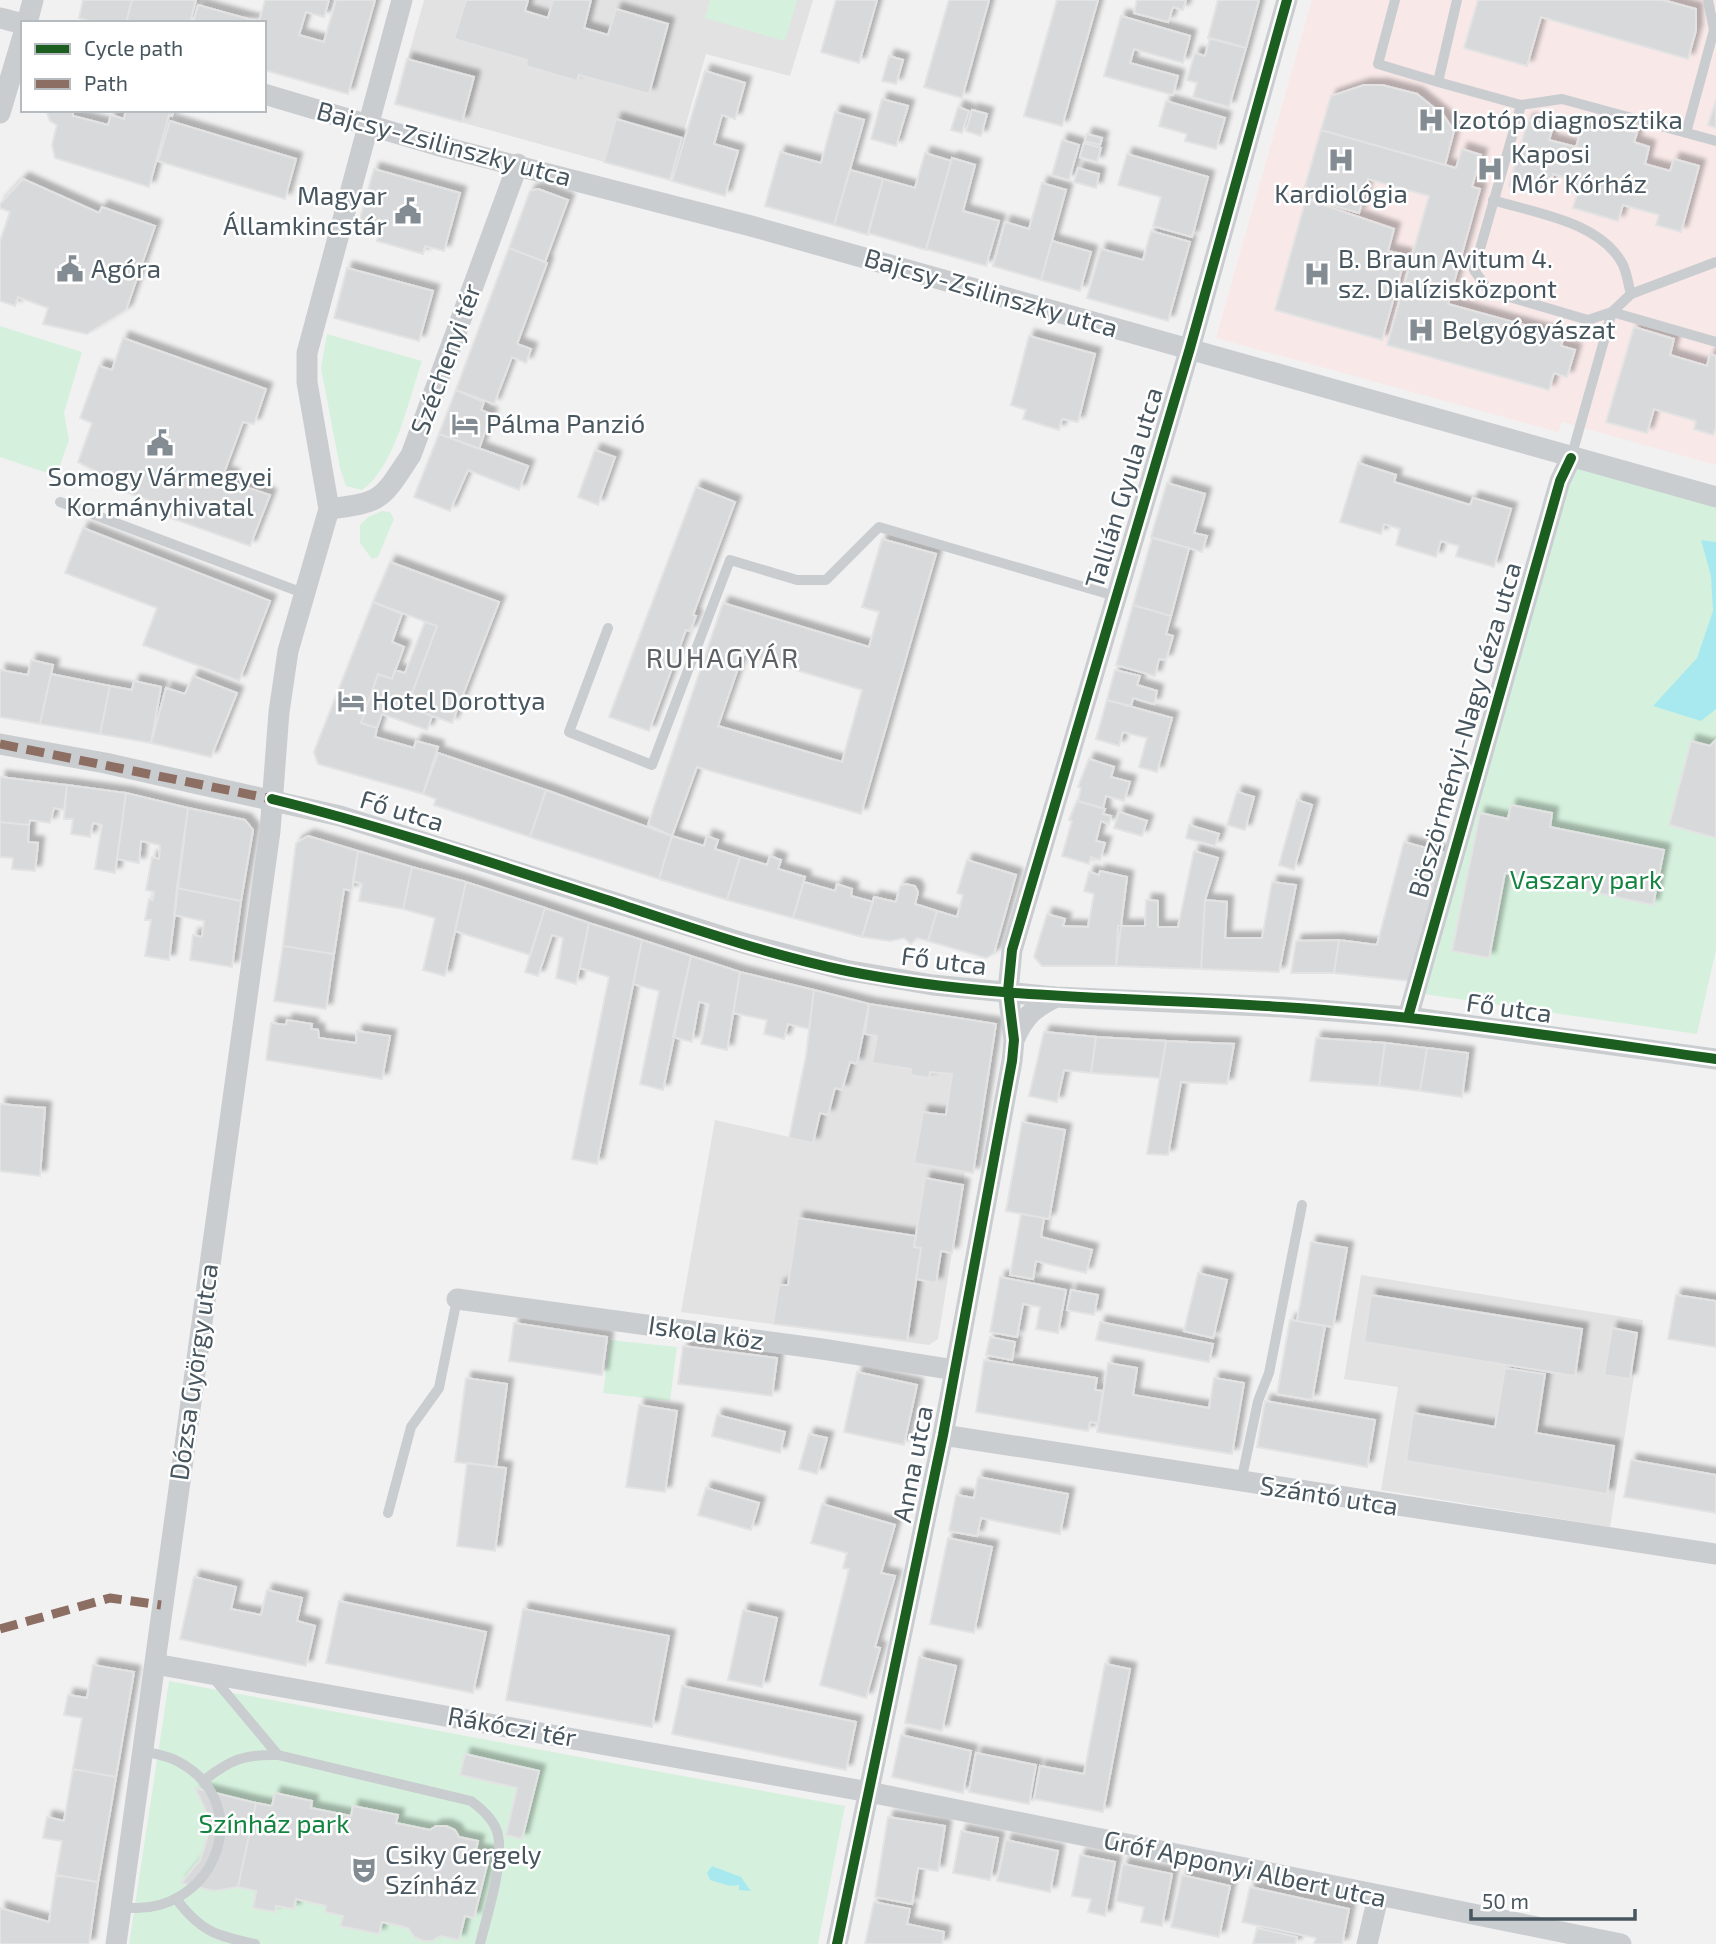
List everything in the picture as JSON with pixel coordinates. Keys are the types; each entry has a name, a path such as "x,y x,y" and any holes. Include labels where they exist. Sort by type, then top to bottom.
{"street":[{"path":"26,21 33,0"},
{"path":"272,799 279,712 288,651 329,509 307,382 307,353 402,0"},
{"name":"Tallián Gyula utca","path":"1009,991 1012,950 1190,348 1287,0"},
{"path":"0,18 21,22"},
{"path":"0,113 21,43"},
{"name":"Bajcsy-Zsilinszky utca","path":"266,95 1190,348 1716,497"},
{"name":"Széchenyi tér","path":"329,509 362,505 383,496 411,455 518,164"},
{"name":"Böszörményi-Nagy Géza utca","path":"1408,1017 1560,481 1572,458"},
{"name":"Fő utca","path":"0,744 272,799 412,837 718,936 845,970 933,985 1056,998 1282,1006 1408,1017 1716,1059"},
{"name":"Dózsa György utca","path":"116,1944 270,831 272,799"},
{"name":"Anna utca","path":"1009,991 1014,1040"},
{"name":"Anna utca","path":"837,1944 943,1435 1014,1040 1023,1020 1035,1007 1056,998"},
{"name":"Iskola köz","path":"457,1299 955,1370"},
{"name":"Szántó utca","path":"943,1435 1716,1554"},
{"name":"Rákóczi tér","path":"155,1664 869,1792"},
{"name":"Gróf Apponyi Albert utca","path":"869,1792 1378,1897 1622,1944"},
{"path":"1367,1944 1378,1897"}],"lane":[{"path":"1395,0 1378,64 1521,104 1562,99 1716,141"},
{"path":"1438,82 1457,0"},
{"path":"1685,132 1714,30 1708,0"},
{"path":"1521,104 1475,270 1489,290 1588,320 1612,312 1631,294 1716,262"},
{"path":"1493,200 1584,229 1612,247 1623,265 1631,294"},
{"path":"1612,312 1716,342"},
{"path":"1572,458 1612,312"},
{"path":"60,502 303,593"},
{"path":"608,628 569,732 652,765 730,560 797,580 826,580 879,527 1115,596"},
{"path":"1241,1482 1258,1401 1269,1373 1302,1205"},
{"path":"388,1513 411,1427 439,1388 457,1299"},
{"path":"209,1673 278,1755"},
{"path":"122,1908 155,1909 177,1900 191,1890 211,1867 218,1844 220,1823 215,1801 203,1782 179,1762 143,1751"},
{"path":"203,1782 224,1765 250,1754 278,1755 453,1794 471,1801 486,1813 498,1832 500,1853 480,1944"},
{"path":"177,1900 192,1920 214,1935 255,1944"}],"shaded area":[{"path":"424,0 813,0 790,76 706,54 670,180 395,104"},
{"name":"Kaposi Mór Kórház","path":"1312,0 1716,0 1716,465 1562,422 1558,432 1216,338"},
{"path":"814,990 869,1004 996,1024 973,1173 965,1172 938,1339 929,1345 681,1312 715,1120 789,1137 806,1056"},
{"path":"1361,1275 1643,1320 1610,1527 1381,1490 1398,1387 1344,1379"}],"green space":[{"path":"710,0 797,0 785,41 705,18"},
{"path":"0,326 82,352 64,413 69,440 56,476 0,457"},
{"path":"327,334 422,361 392,449 374,480 362,490 346,486 340,468 321,368"},
{"name":"Vaszary park","path":"1571,458 1716,497 1716,950 1697,1034 1417,993"},
{"path":"382,511 390,512 394,519 378,557 372,559 360,543 360,525 368,517"},
{"path":"610,1340 677,1347 670,1401 603,1393"},
{"name":"Színház park","path":"169,1681 845,1806 818,1944 129,1944"}],"water":[{"path":"1701,540 1716,542 1716,709 1701,721 1653,706 1697,658 1713,611 1711,576"},
{"path":"712,1866 741,1877 751,1891 739,1890 739,1885 730,1886 710,1880 707,1873"}],"building":[{"path":"83,0 132,0 127,21 89,21 79,18"},
{"path":"132,0 196,0 191,21 127,21"},
{"path":"265,0 329,0 324,17 306,12 299,35 324,42 336,0 375,0 348,94 266,71 266,21 259,21"},
{"path":"466,0 528,0 525,11 548,18 553,0 591,0 584,28 608,35 616,9 668,24 649,94 579,75 577,81 526,66 527,60 454,39"},
{"path":"836,0 877,0 859,63 821,52"},
{"path":"949,0 989,0 962,98 924,87"},
{"path":"1057,0 1098,0 1062,126 1024,116"},
{"path":"1137,0 1186,0 1183,10 1173,7 1168,22 1134,13"},
{"path":"1218,0 1259,0 1246,48 1208,38"},
{"path":"1478,0 1663,0 1696,9 1696,30 1688,59 1541,17 1527,66 1464,48"},
{"path":"198,5 255,21 194,21"},
{"path":"1121,16 1190,36 1183,63 1134,49 1130,63 1178,76 1173,95 1104,76"},
{"path":"1210,38 1246,48 1229,107 1193,97 1197,83 1187,80 1195,53 1205,56"},
{"path":"889,56 903,60 896,84 882,81"},
{"path":"407,59 474,77 462,122 395,104"},
{"path":"705,71 745,83 735,119 722,115 714,144 738,151 725,196 672,181"},
{"path":"1364,85 1382,85 1417,94 1444,116 1454,131 1445,165 1321,130 1331,96"},
{"path":"882,99 908,106 896,146 871,139"},
{"path":"1166,101 1225,118 1216,149 1185,141 1187,134 1159,126"},
{"path":"1716,101 1716,128 1708,125"},
{"path":"958,107 969,111 962,133 951,130"},
{"path":"972,110 987,114 981,136 966,131"},
{"path":"47,112 73,112 73,116 108,125 111,115 124,119 126,112 173,112 172,116 169,115 149,187 55,158 52,145 57,125 50,121"},
{"path":"835,112 864,120 834,225 765,206 780,152 821,163"},
{"path":"616,119 682,138 670,180 604,162"},
{"path":"1528,120 1553,127 1549,140 1576,147 1582,128 1595,131 1597,122 1637,133 1634,142 1649,147 1645,164 1670,171 1674,159 1699,166 1681,232 1656,225 1659,215 1623,205 1618,221 1573,208 1577,194 1568,192 1571,179 1553,174 1550,186 1540,183 1537,194 1509,186"},
{"path":"170,121 296,159 285,199 158,161"},
{"path":"1321,130 1456,168 1462,149 1481,155 1472,187 1480,189 1448,304 1564,336 1561,346 1575,350 1567,377 1554,373 1549,390 1387,345 1429,196 1368,179 1359,213 1302,197"},
{"path":"1087,134 1102,138 1100,145 1085,141"},
{"path":"1062,140 1079,145 1069,180 1052,175"},
{"path":"1084,143 1101,148 1097,162 1080,157"},
{"path":"925,153 951,161 926,250 868,233 883,179 915,188"},
{"path":"1127,154 1208,177 1192,237 1153,226 1161,197 1118,185"},
{"path":"952,158 975,165 963,211 999,221 986,266 926,249"},
{"path":"1078,168 1099,174 1096,188 1074,182"},
{"name":"Magyar Államkincstár","path":"374,169 460,193 444,251 425,246 423,254 377,241 379,235 357,229"},
{"path":"850,170 883,179 868,235 834,225"},
{"name":"Agóra","path":"23,179 99,213 102,207 155,226 126,310 87,334 43,324 48,308 18,297 15,306 0,301 0,241 10,212 0,208 0,204"},
{"path":"1042,183 1066,190 1041,280 993,266 1005,222 1029,229"},
{"path":"538,189 568,200 545,262 509,248 530,191"},
{"path":"1306,199 1394,229 1388,251 1406,255 1382,340 1275,310"},
{"path":"1151,231 1190,242 1168,321 1087,298 1101,249 1143,260"},
{"path":"1052,241 1091,252 1080,291 1041,280"},
{"path":"509,248 547,263 517,344 531,349 526,363 512,357 494,404 456,390"},
{"path":"347,268 433,291 419,341 334,318"},
{"path":"1634,327 1674,339 1670,355 1707,366 1710,354 1716,356 1716,427 1713,435 1694,429 1696,421 1654,409 1647,433 1606,422"},
{"path":"1029,336 1095,354 1078,422 1062,419 1059,430 1023,419 1026,410 1011,405"},
{"name":"Somogy Vármegyei Kormányhivatal","path":"123,338 266,389 254,424 243,422 224,473 233,475 230,482 270,495 250,546 165,516 168,507 92,480 95,471 78,462 92,423 80,418 99,366 112,370"},
{"name":"Pálma Panzió","path":"456,390 484,402 481,410 491,414 479,449 439,434"},
{"path":"439,434 528,466 519,490 468,470 450,511 414,497"},
{"path":"595,450 615,457 598,505 578,497"},
{"path":"1358,463 1396,475 1394,482 1470,505 1473,498 1511,509 1494,567 1456,556 1459,546 1441,541 1436,557 1396,545 1400,529 1384,524 1381,534 1340,522"},
{"path":"1167,483 1205,494 1194,533 1207,536 1202,552 1151,537"},
{"path":"696,487 735,502 693,615 696,616 690,631 686,630 649,731 609,717"},
{"path":"83,528 270,601 239,681 143,645 157,608 65,573"},
{"path":"1152,538 1189,548 1171,616 1133,605"},
{"path":"882,539 936,554 861,814 697,767 672,836 648,825 723,603 869,647 879,612 862,607","holes":["743,654 862,690 842,762 718,726"]},
{"path":"390,562 499,602 452,723 407,707 437,626 373,602"},
{"name":"Hotel Dorottya","path":"373,602 402,614 392,642 404,647 392,679 378,674 361,723 377,728 375,737 414,748 416,741 438,747 423,794 318,764 314,752"},
{"path":"1133,605 1171,616 1166,634 1173,636 1166,660 1159,659 1155,676 1116,665"},
{"path":"425,622 437,626 407,707 432,716 427,730 382,714 377,728 361,723 378,674 392,679 395,670 405,673"},
{"path":"31,660 53,665 40,724 0,717 0,670 28,675"},
{"path":"1115,670 1140,676 1137,685 1157,691 1154,704 1133,698 1131,706 1107,700"},
{"path":"51,674 110,686 100,734 40,724"},
{"path":"193,676 237,693 211,757 151,743 166,688 185,694"},
{"path":"134,681 161,687 151,743 100,734 110,686 132,690"},
{"path":"1107,700 1172,718 1157,772 1139,767 1147,738 1123,732 1119,746 1096,739"},
{"path":"1716,740 1716,838 1669,825 1691,741 1710,746"},
{"path":"438,753 546,790 530,837 434,805 436,799 423,794"},
{"path":"1089,759 1114,767 1111,777 1130,782 1124,801 1106,796 1103,808 1078,801 1081,788 1078,787"},
{"path":"0,777 67,785 64,810 54,808 50,823 30,820 29,825 0,822"},
{"path":"67,785 126,793 115,873 95,869 102,825 93,823 90,837 71,834 73,819 64,819"},
{"path":"546,790 672,836 659,879 530,837"},
{"path":"1237,792 1254,797 1245,830 1227,825"},
{"path":"126,793 188,808 169,960 145,956 151,920 145,920 149,899 153,900 154,892 146,890 152,857 159,859 160,845 141,841 139,863 117,859"},
{"path":"1297,800 1312,805 1294,870 1279,865"},
{"path":"1077,801 1105,809 1103,814 1111,816 1109,824 1101,821 1096,841 1105,843 1100,860 1091,857 1089,864 1062,856 1072,821 1069,820"},
{"path":"1511,805 1552,813 1550,827 1664,850 1653,905 1505,873 1489,958 1452,951 1480,813 1508,819"},
{"path":"188,808 245,820 253,830 241,901 177,888"},
{"path":"1119,812 1147,821 1142,836 1114,828"},
{"path":"0,822 29,825 28,842 38,843 35,871 12,869 13,858 0,857"},
{"path":"1189,825 1219,834 1215,846 1186,838"},
{"path":"308,836 358,851 352,891 344,889 334,954 283,946 296,843"},
{"path":"672,836 704,846 707,836 718,840 715,849 740,857 727,900 659,879"},
{"path":"1404,842 1445,853 1410,981 1334,973 1339,940 1377,945"},
{"path":"358,851 412,867 403,909 359,901 362,884 353,881"},
{"path":"1194,851 1218,858 1205,900 1201,969 1116,966 1118,926 1145,926 1146,900 1158,901 1158,927 1178,927"},
{"path":"770,856 781,860 778,869 805,877 793,918 727,900 740,857 767,865"},
{"path":"967,860 1016,875 994,953 986,958 928,941 937,911 957,917 963,895 957,893"},
{"path":"412,867 466,882 445,976 423,970 435,918 403,909"},
{"path":"1100,871 1127,877 1116,966 1042,966 1034,957 1047,914 1065,919 1063,926 1088,927 1094,894 1084,891 1089,872 1099,875"},
{"path":"466,882 545,908 530,955 455,931"},
{"path":"804,882 835,891 837,884 852,889 851,896 873,902 862,937 793,918"},
{"path":"1272,882 1296,885 1279,972 1201,969 1205,900 1227,902 1225,938 1262,938"},
{"path":"900,886 915,886 918,892 915,904 937,911 928,941 917,938 911,944 904,938 890,941 862,937 874,897 896,902"},
{"path":"177,888 241,901 232,967 190,960 193,935 202,937 204,921 174,915"},
{"path":"545,908 589,923 576,984 556,978 563,938 552,935 538,976 525,972"},
{"path":"589,923 642,940 597,1164 572,1159 609,977 580,968"},
{"path":"642,940 691,956 663,1090 640,1084 659,991 633,984"},
{"path":"1339,940 1334,973 1291,973 1296,941"},
{"path":"283,946 334,954 326,1009 274,1001"},
{"path":"691,956 740,972 727,1050 701,1044 709,1004 699,1002 692,1042 673,1037"},
{"path":"740,972 814,990 809,1029 788,1024 784,1039 764,1034 767,1020 733,1013"},
{"path":"814,990 869,1004 857,1064 850,1062 842,1090 835,1088 828,1115 820,1113 813,1143 789,1138 806,1056"},
{"path":"869,1004 996,1024 973,1173 914,1163 923,1112 946,1115 952,1074 930,1072 929,1078 910,1075 911,1069 872,1063 877,1036 865,1034"},
{"path":"287,1020 312,1024 311,1029 318,1030 319,1038 356,1043 357,1031 390,1036 382,1079 266,1060 271,1023 286,1025"},
{"path":"1044,1032 1096,1037 1091,1073 1064,1070 1057,1102 1029,1096"},
{"path":"1096,1037 1166,1041 1160,1078 1091,1073"},
{"path":"1316,1038 1385,1043 1379,1086 1310,1081"},
{"path":"1166,1041 1234,1044 1227,1084 1181,1082 1168,1155 1147,1154"},
{"path":"1385,1043 1427,1048 1420,1091 1379,1086"},
{"path":"1427,1048 1468,1053 1462,1097 1420,1091"},
{"path":"0,1104 45,1108 40,1176 0,1171"},
{"path":"1022,1122 1065,1130 1049,1219 1006,1211"},
{"path":"925,1178 963,1185 952,1253 941,1251 936,1283 916,1279 921,1248 914,1247"},
{"path":"1021,1214 1044,1218 1041,1237 1092,1250 1086,1273 1036,1261 1033,1279 1010,1275"},
{"path":"798,1218 916,1236 914,1247 921,1248 907,1341 773,1324 779,1285 788,1285"},
{"path":"1311,1242 1347,1248 1333,1327 1297,1321"},
{"path":"1198,1273 1227,1280 1213,1338 1184,1331"},
{"path":"1000,1277 1066,1290 1058,1333 1036,1329 1040,1307 1023,1304 1017,1337 990,1332"},
{"path":"1071,1290 1098,1295 1094,1315 1067,1310"},
{"path":"1371,1295 1582,1329 1575,1376 1364,1342"},
{"path":"1676,1295 1716,1301 1716,1347 1668,1339"},
{"path":"1290,1320 1325,1326 1312,1400 1277,1394"},
{"path":"1100,1322 1213,1344 1209,1362 1096,1340"},
{"path":"514,1323 607,1337 602,1375 509,1361"},
{"path":"1612,1328 1637,1333 1630,1379 1604,1375"},
{"path":"990,1337 1015,1342 1012,1360 986,1355"},
{"path":"683,1346 777,1358 772,1396 678,1384"},
{"path":"984,1360 1097,1378 1095,1390 1103,1391 1098,1423 1090,1422 1088,1431 976,1412"},
{"path":"1108,1363 1137,1368 1133,1395 1209,1408 1214,1378 1244,1383 1232,1454 1097,1432"},
{"path":"1505,1368 1545,1374 1536,1433 1614,1446 1607,1494 1406,1461 1413,1413 1495,1427"},
{"path":"857,1372 917,1385 904,1445 844,1432"},
{"path":"466,1378 507,1384 496,1467 455,1462"},
{"path":"1265,1401 1375,1420 1367,1467 1257,1447"},
{"path":"639,1405 677,1411 665,1492 626,1487"},
{"path":"717,1415 785,1432 780,1453 712,1436"},
{"path":"809,1434 827,1438 817,1474 799,1469"},
{"path":"1631,1460 1716,1475 1716,1513 1624,1497"},
{"path":"467,1463 506,1468 495,1551 457,1546"},
{"path":"978,1477 1068,1494 1060,1534 981,1518 977,1536 949,1531 956,1495 974,1498"},
{"path":"706,1488 759,1503 751,1530 698,1515"},
{"path":"822,1504 895,1525 881,1573 895,1576 875,1647 880,1648 866,1698 820,1685 849,1569 843,1568 847,1553 811,1543"},
{"path":"948,1538 992,1547 974,1633 930,1624"},
{"path":"194,1577 236,1587 231,1609 261,1615 267,1590 302,1598 297,1621 315,1626 306,1666 180,1639"},
{"path":"339,1601 486,1632 473,1693 326,1663"},
{"path":"523,1609 669,1636 652,1727 506,1700"},
{"path":"743,1610 777,1618 762,1687 728,1680"},
{"path":"919,1657 956,1666 942,1731 905,1723"},
{"path":"1105,1664 1130,1669 1103,1812 1034,1799 1040,1766 1084,1774"},
{"path":"93,1665 134,1672 116,1777 73,1769 82,1718 64,1715 68,1695 87,1698"},
{"path":"682,1686 856,1722 846,1770 672,1734"},
{"path":"901,1735 971,1751 963,1793 892,1777"},
{"path":"976,1753 1036,1765 1029,1804 969,1792"},
{"path":"465,1754 539,1771 522,1839 506,1835 517,1788 460,1775"},
{"path":"73,1769 116,1777 98,1882 56,1875 62,1841 43,1838 47,1817 64,1821"},
{"path":"195,1788 256,1803 238,1887 214,1891 181,1883 200,1860 207,1839 206,1811"},
{"name":"Csiky Gergely Színház","path":"275,1793 312,1801 311,1808 351,1816 353,1806 398,1815 396,1823 430,1830 436,1826 446,1826 455,1830 459,1837 478,1841 476,1850 490,1853 474,1918 465,1916 459,1940 440,1936 432,1941 423,1941 414,1937 408,1928 382,1922 379,1934 340,1926 343,1916 325,1912 326,1906 296,1899 294,1909 276,1906 275,1912 253,1908 256,1891 238,1887 256,1803 272,1806"},
{"path":"888,1817 945,1826 938,1871 918,1868 912,1904 875,1897"},
{"path":"961,1831 998,1838 990,1880 953,1873"},
{"path":"1006,1840 1058,1851 1050,1892 997,1881"},
{"path":"1080,1855 1115,1862 1105,1916 1088,1912 1091,1899 1072,1896"},
{"path":"1123,1864 1172,1874 1162,1926 1141,1922 1144,1907 1116,1901"},
{"path":"56,1875 98,1882 89,1944 0,1944 0,1908 49,1922"},
{"path":"1182,1875 1230,1886 1219,1937 1171,1927"},
{"path":"1250,1887 1349,1909 1342,1944 1314,1944 1316,1938 1242,1922"},
{"path":"874,1902 910,1909 907,1924 944,1932 942,1944 865,1944"},
{"path":"1257,1928 1297,1937 1295,1944 1253,1944"}],"marked path":[{"path":"0,744 272,799"},
{"path":"0,1629 110,1598 161,1605"}],"cycle path":[{"path":"837,1944 943,1435 1012,1061 1014,1040 1008,991 1012,950 1190,348 1287,0"},
{"path":"1408,1017 1560,481 1571,458"},
{"path":"272,799 446,848 732,941 847,971 1009,992 1282,1007 1391,1016 1716,1059"}],"place":[{"name":"Izotóp diagnosztika","path":"1431,120"},
{"name":"Kardiológia","path":"1341,160"},
{"name":"Kaposi Mór Kórház","path":"1490,169"},
{"name":"Magyar Államkincstár","path":"408,211"},
{"name":"Agóra","path":"70,269"},
{"name":"B. Braun Avitum 4. sz. Dialízisközpont","path":"1317,274"},
{"name":"Belgyógyászat","path":"1421,330"},
{"name":"Pálma Panzió","path":"465,424"},
{"name":"Somogy Vármegyei Kormányhivatal","path":"160,443"},
{"name":"Hotel Dorottya","path":"351,701"},
{"name":"Csiky Gergely Színház","path":"364,1870"}],"district":[{"name":"RUHAGYÁR","path":"723,658"}]}
